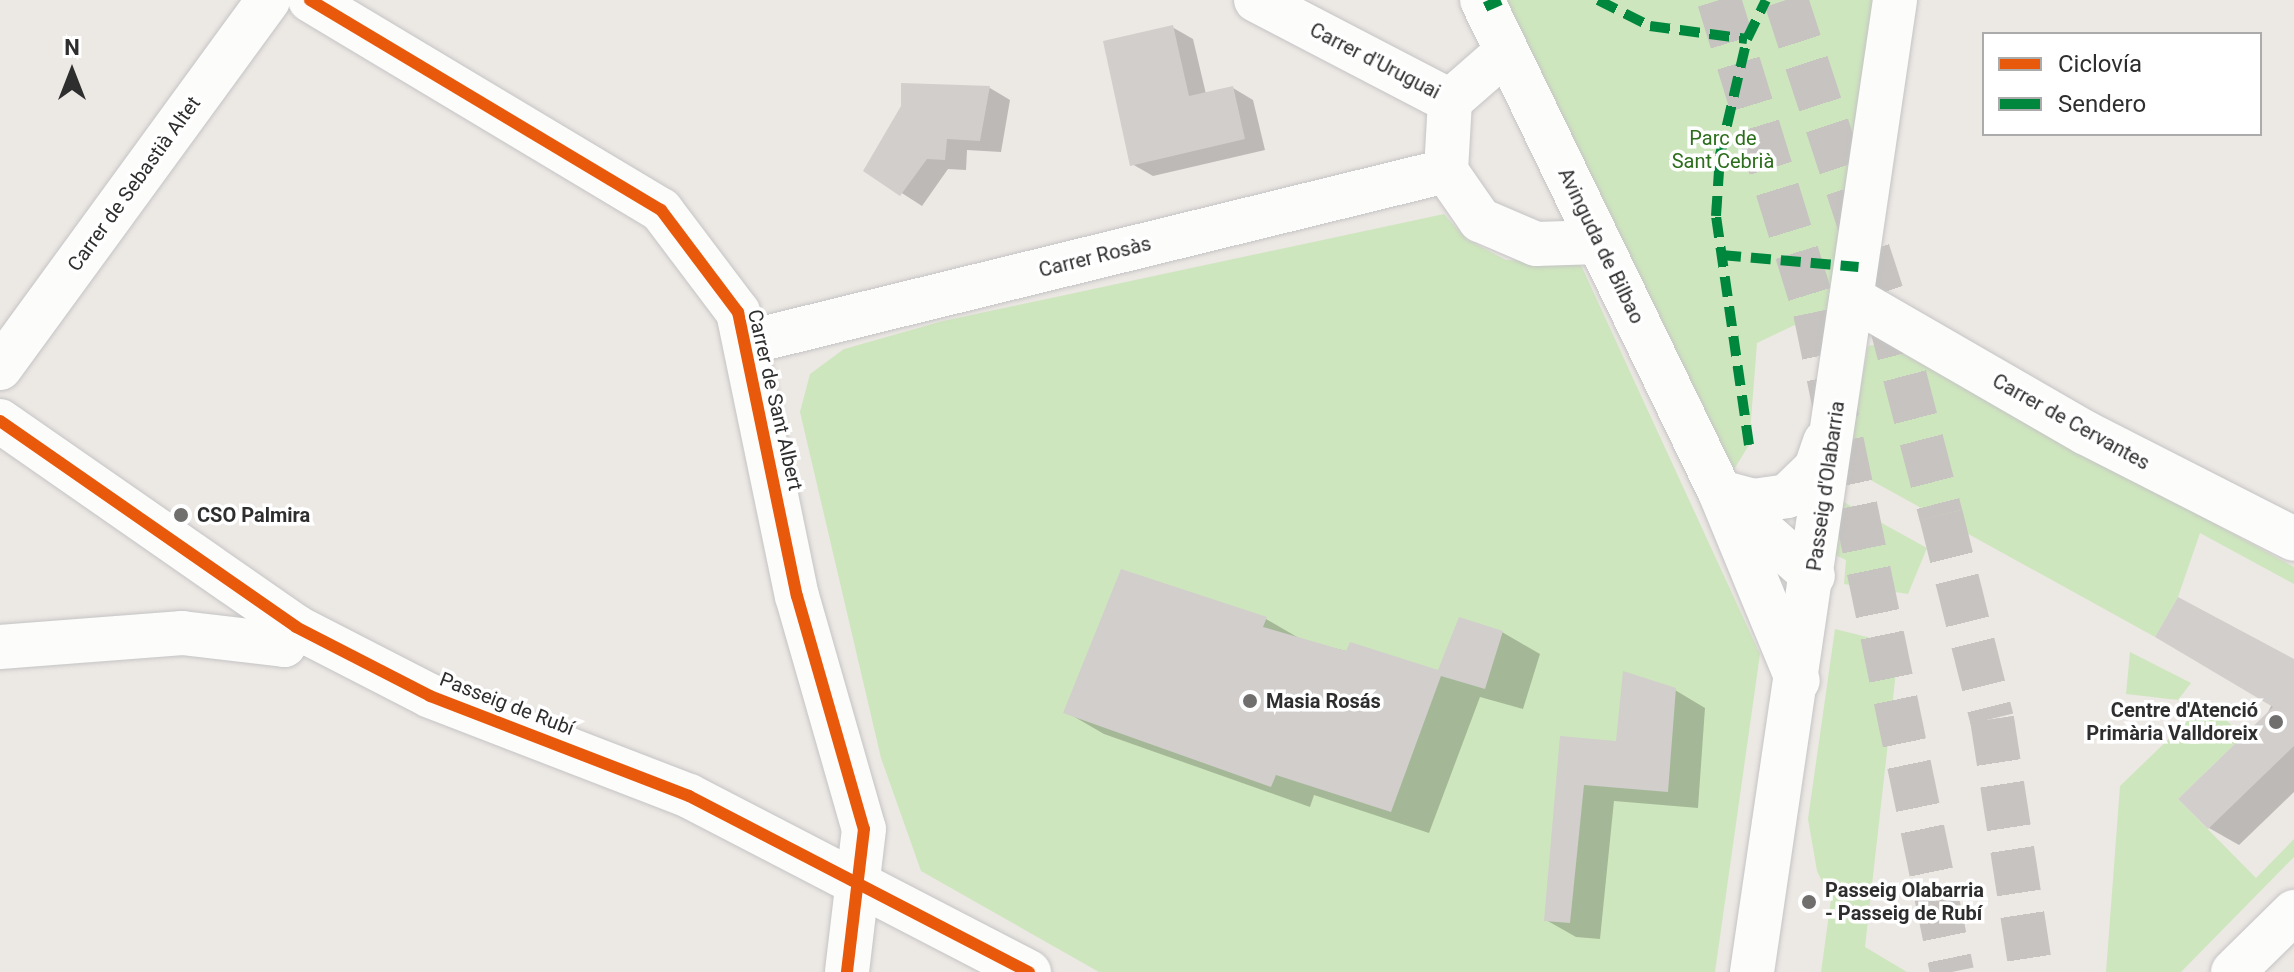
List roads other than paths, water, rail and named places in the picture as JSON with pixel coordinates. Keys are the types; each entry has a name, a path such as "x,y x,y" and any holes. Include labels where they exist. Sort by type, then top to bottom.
{"street":[{"name":"Carrer de Sebastià Altet","path":"0,368 268,0"},
{"name":"Carrer de Sant Albert","path":"310,0 661,210 738,312 797,596 864,829 847,972"},
{"name":"Carrer d'Uruguai","path":"1256,0 1450,101"},
{"name":"Avinguda de Bilbao","path":"1482,0 1720,492 1799,683"},
{"name":"Passeig d'Olabarria","path":"1752,972 1799,683 1895,0"},
{"path":"1506,52 1450,101 1446,171 1480,220 1536,244 1599,242"},
{"name":"Carrer Rosàs","path":"745,343 1446,171"},
{"name":"Carrer de Cervantes","path":"1852,298 2086,433 2294,539"},
{"path":"1720,492 1753,501 1787,496 1816,468 1838,406"},
{"name":"Passeig de Rubí","path":"0,421 296,627 430,696 689,796 859,878 1029,972"},
{"path":"1720,492 1813,576"},
{"path":"0,647 42,638 182,633 284,645 296,627"},
{"path":"2233,972 2294,912"}],"tunnel":[{"path":"1719,0 1815,312 1952,972"},
{"path":"1786,0 1888,312 1941,515 1992,719 2031,972"}],"place":[{"name":"CSO Palmira","path":"181,515"},
{"name":"Masia Rosás","path":"1250,701"},
{"name":"Centre d'Atenció Primària Valldoreix","path":"2276,722"},
{"name":"Passeig Olabarria - Passeig de Rubí","path":"1809,902"}],"park label":[{"name":"Parc de Sant Cebrià","path":"1723,150"}]}
